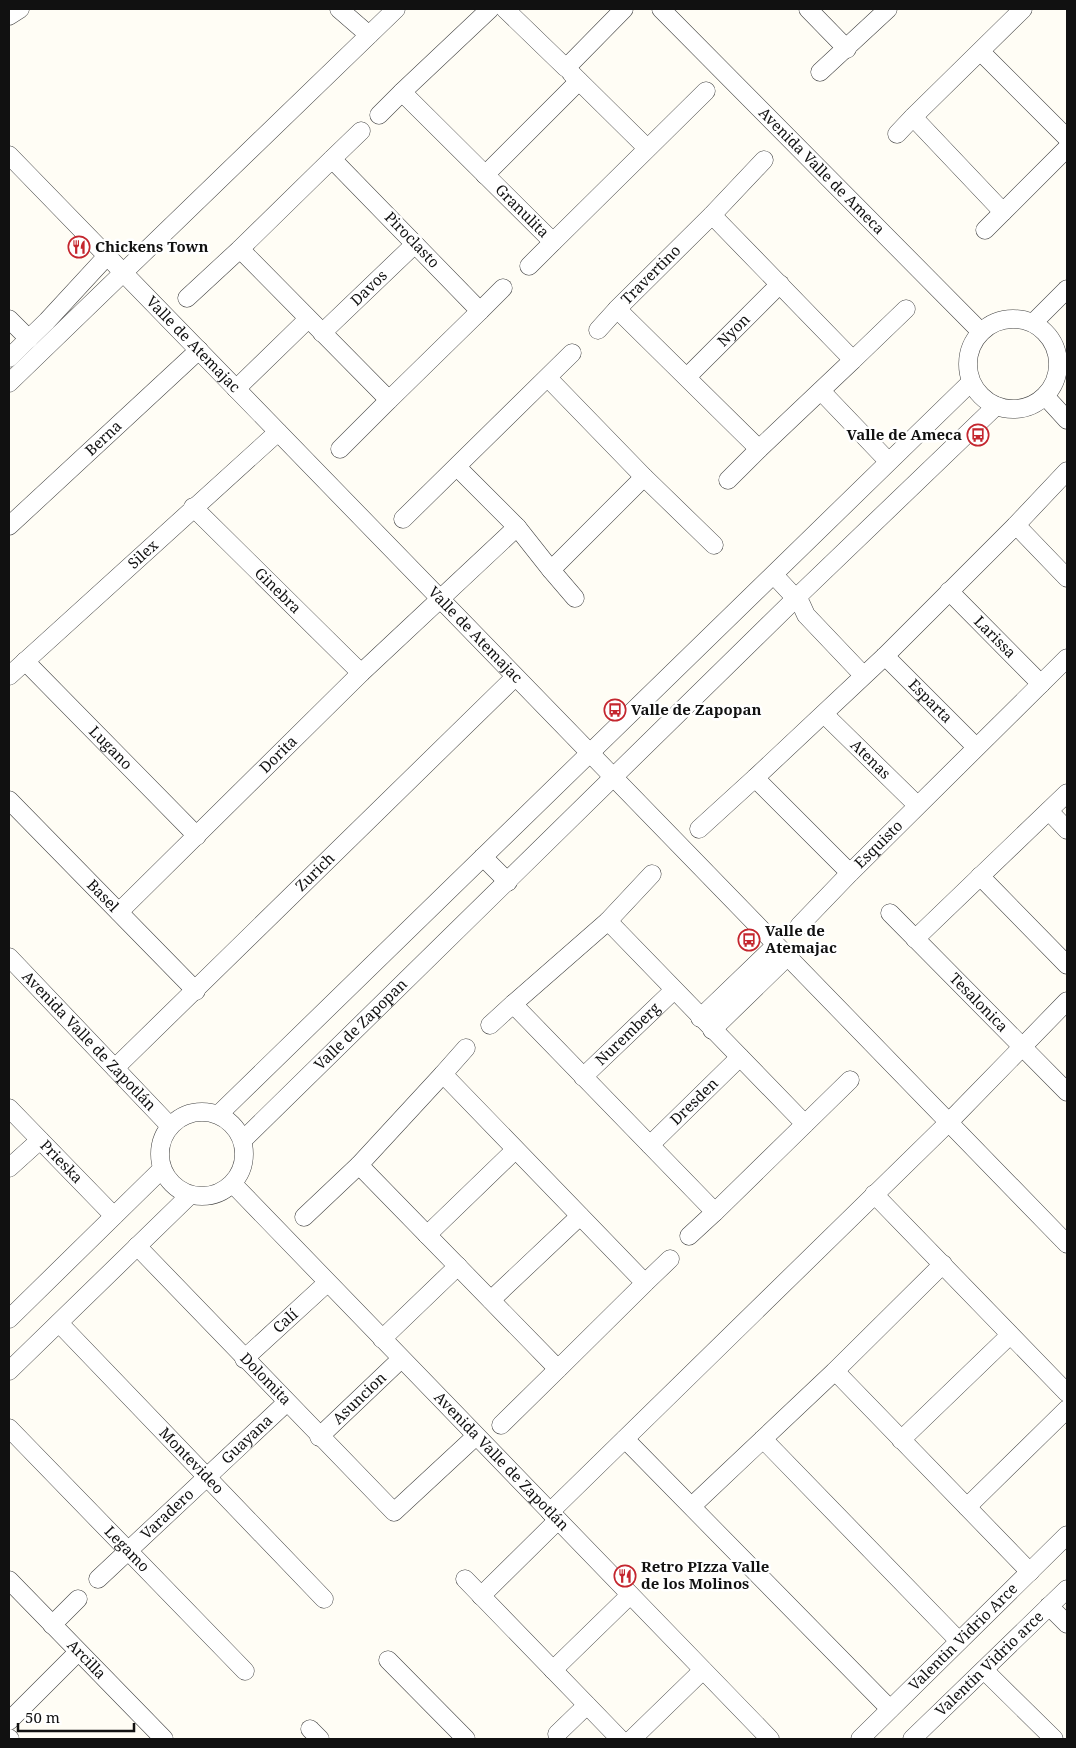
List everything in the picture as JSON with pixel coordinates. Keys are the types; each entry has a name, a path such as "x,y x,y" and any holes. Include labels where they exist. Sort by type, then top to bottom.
{"street":[{"path":"9,16 20,9"},
{"path":"339,9 368,35"},
{"path":"9,383 396,9"},
{"path":"380,115 490,9"},
{"path":"505,9 647,148"},
{"path":"566,68 624,9"},
{"path":"808,9 847,49"},
{"path":"820,72 888,9"},
{"path":"897,134 1023,9"},
{"name":"Avenida Valle de Ameca","path":"666,10 981,332"},
{"path":"981,52 1067,138"},
{"path":"485,175 579,80"},
{"name":"Granulita","path":"402,92 553,242 706,91"},
{"path":"913,117 1003,212"},
{"path":"187,298 240,249 361,130"},
{"path":"985,230 1067,148"},
{"name":"Valle de Atemajac","path":"9,155 1067,1244"},
{"name":"Piroclasto","path":"332,159 480,311"},
{"name":"Travertino","path":"760,450 617,309 712,215 764,160"},
{"path":"712,215 853,360"},
{"path":"529,266 553,242"},
{"name":"Davos","path":"322,333 415,244"},
{"path":"240,249 389,400"},
{"path":"9,358 107,256"},
{"name":"Nyon","path":"687,377 780,284"},
{"path":"340,450 503,288"},
{"path":"1033,323 1067,289"},
{"path":"728,480 906,308"},
{"path":"598,330 617,309"},
{"path":"9,319 29,339"},
{"path":"236,389 308,319"},
{"path":"1015,319 1033,323 1062,347 1055,383 1046,396 1031,407 1013,410 996,406 981,396 971,382 968,364 971,346 981,332 997,322 1015,319"},
{"name":"Berna","path":"9,526 199,350"},
{"path":"403,519 572,353"},
{"path":"548,378 644,477 714,545"},
{"path":"219,1114 588,752 774,575 888,461 971,382"},
{"path":"821,391 888,461"},
{"path":"1046,396 1067,420"},
{"name":"Valle de Zapopan","path":"243,1140 996,406"},
{"name":"Silex","path":"9,676 193,506 278,432"},
{"path":"457,468 517,527 575,598"},
{"path":"699,829 885,656 1016,525 1067,471"},
{"path":"551,570 644,477"},
{"name":"Ginebra","path":"193,506 362,673"},
{"path":"1016,525 1067,578"},
{"name":"Dorita","path":"118,912 362,673 517,527"},
{"path":"774,575 798,601 806,614 866,672"},
{"name":"Larissa","path":"949,591 1040,684"},
{"name":"Esparta","path":"885,656 976,747"},
{"name":"Esquisto","path":"755,778 850,873 1067,658"},
{"name":"Lugano","path":"25,661 197,836"},
{"name":"Zurich","path":"115,1068 196,991 515,677"},
{"name":"Atenas","path":"824,714 917,805"},
{"path":"915,939 1067,793"},
{"name":"Basel","path":"9,800 196,991"},
{"path":"1049,811 1067,830"},
{"path":"483,857 508,882"},
{"path":"799,926 850,873"},
{"path":"490,1025 608,921 652,874"},
{"path":"980,876 1067,965"},
{"name":"Tesalonica","path":"890,913 1067,1092"},
{"path":"608,921 805,1124"},
{"path":"706,1024 782,951"},
{"name":"Avenida Valle de Zapotlán","path":"9,957 170,1126"},
{"name":"Nuremberg","path":"583,1077 674,990"},
{"path":"481,1596 625,1439 949,1122 1067,1001"},
{"path":"513,1004 715,1212"},
{"path":"304,1217 359,1165 466,1048"},
{"name":"Dresden","path":"650,1145 740,1057"},
{"path":"443,1074 645,1283"},
{"path":"689,1236 850,1080"},
{"name":"Prieska","path":"9,1108 114,1216"},
{"path":"201,1111 219,1114 234,1125 243,1140 245,1155 242,1171 233,1184 220,1192 205,1197 190,1195 178,1189 168,1180 162,1169 159,1154 162,1139 170,1126 183,1115 201,1111"},
{"path":"9,1168 40,1140"},
{"path":"427,1235 515,1150"},
{"path":"359,1165 558,1368"},
{"path":"9,1319 162,1169"},
{"name":"Avenida Valle de Zapotlán","path":"233,1184 400,1359 770,1739"},
{"path":"874,1194 1067,1393"},
{"path":"9,1371 190,1195"},
{"path":"491,1300 580,1216"},
{"name":"Dolomita","path":"138,1246 286,1403 394,1512 476,1436"},
{"path":"500,1425 670,1259"},
{"path":"692,1506 835,1371 943,1264"},
{"path":"382,1339 458,1266"},
{"name":"Calí","path":"244,1359 328,1282"},
{"name":"Montevideo","path":"59,1323 324,1598"},
{"path":"901,1440 1010,1335"},
{"name":"Asuncion","path":"319,1437 400,1359"},
{"path":"835,1371 1030,1572"},
{"name":"Guayana","path":"207,1476 286,1403"},
{"path":"967,1507 1067,1409"},
{"name":"Legamo","path":"9,1428 245,1671"},
{"path":"625,1439 890,1709"},
{"path":"763,1439 959,1642"},
{"name":"Varadero","path":"98,1579 129,1552 207,1476"},
{"name":"Valentin Vidrio Arce","path":"860,1739 1067,1536"},
{"path":"465,1579 620,1739"},
{"name":"Arcilla","path":"9,1580 155,1736"},
{"name":"Valentin Vidrio arce","path":"917,1738 1067,1588"},
{"path":"553,1670 630,1595"},
{"path":"52,1625 78,1599"},
{"path":"1050,1606 1067,1624"},
{"path":"9,1721 78,1652"},
{"path":"388,1660 466,1739"},
{"path":"632,1739 703,1670"},
{"path":"984,1670 1054,1739"},
{"path":"557,1734 587,1705"}],"place":[{"name":"Chickens Town","path":"79,247"},
{"name":"Valle de Ameca","path":"978,435"},
{"name":"Valle de Zapopan","path":"615,710"},
{"name":"Valle de Atemajac","path":"749,940"},
{"name":"Retro PIzza Valle de los Molinos","path":"625,1576"}]}
